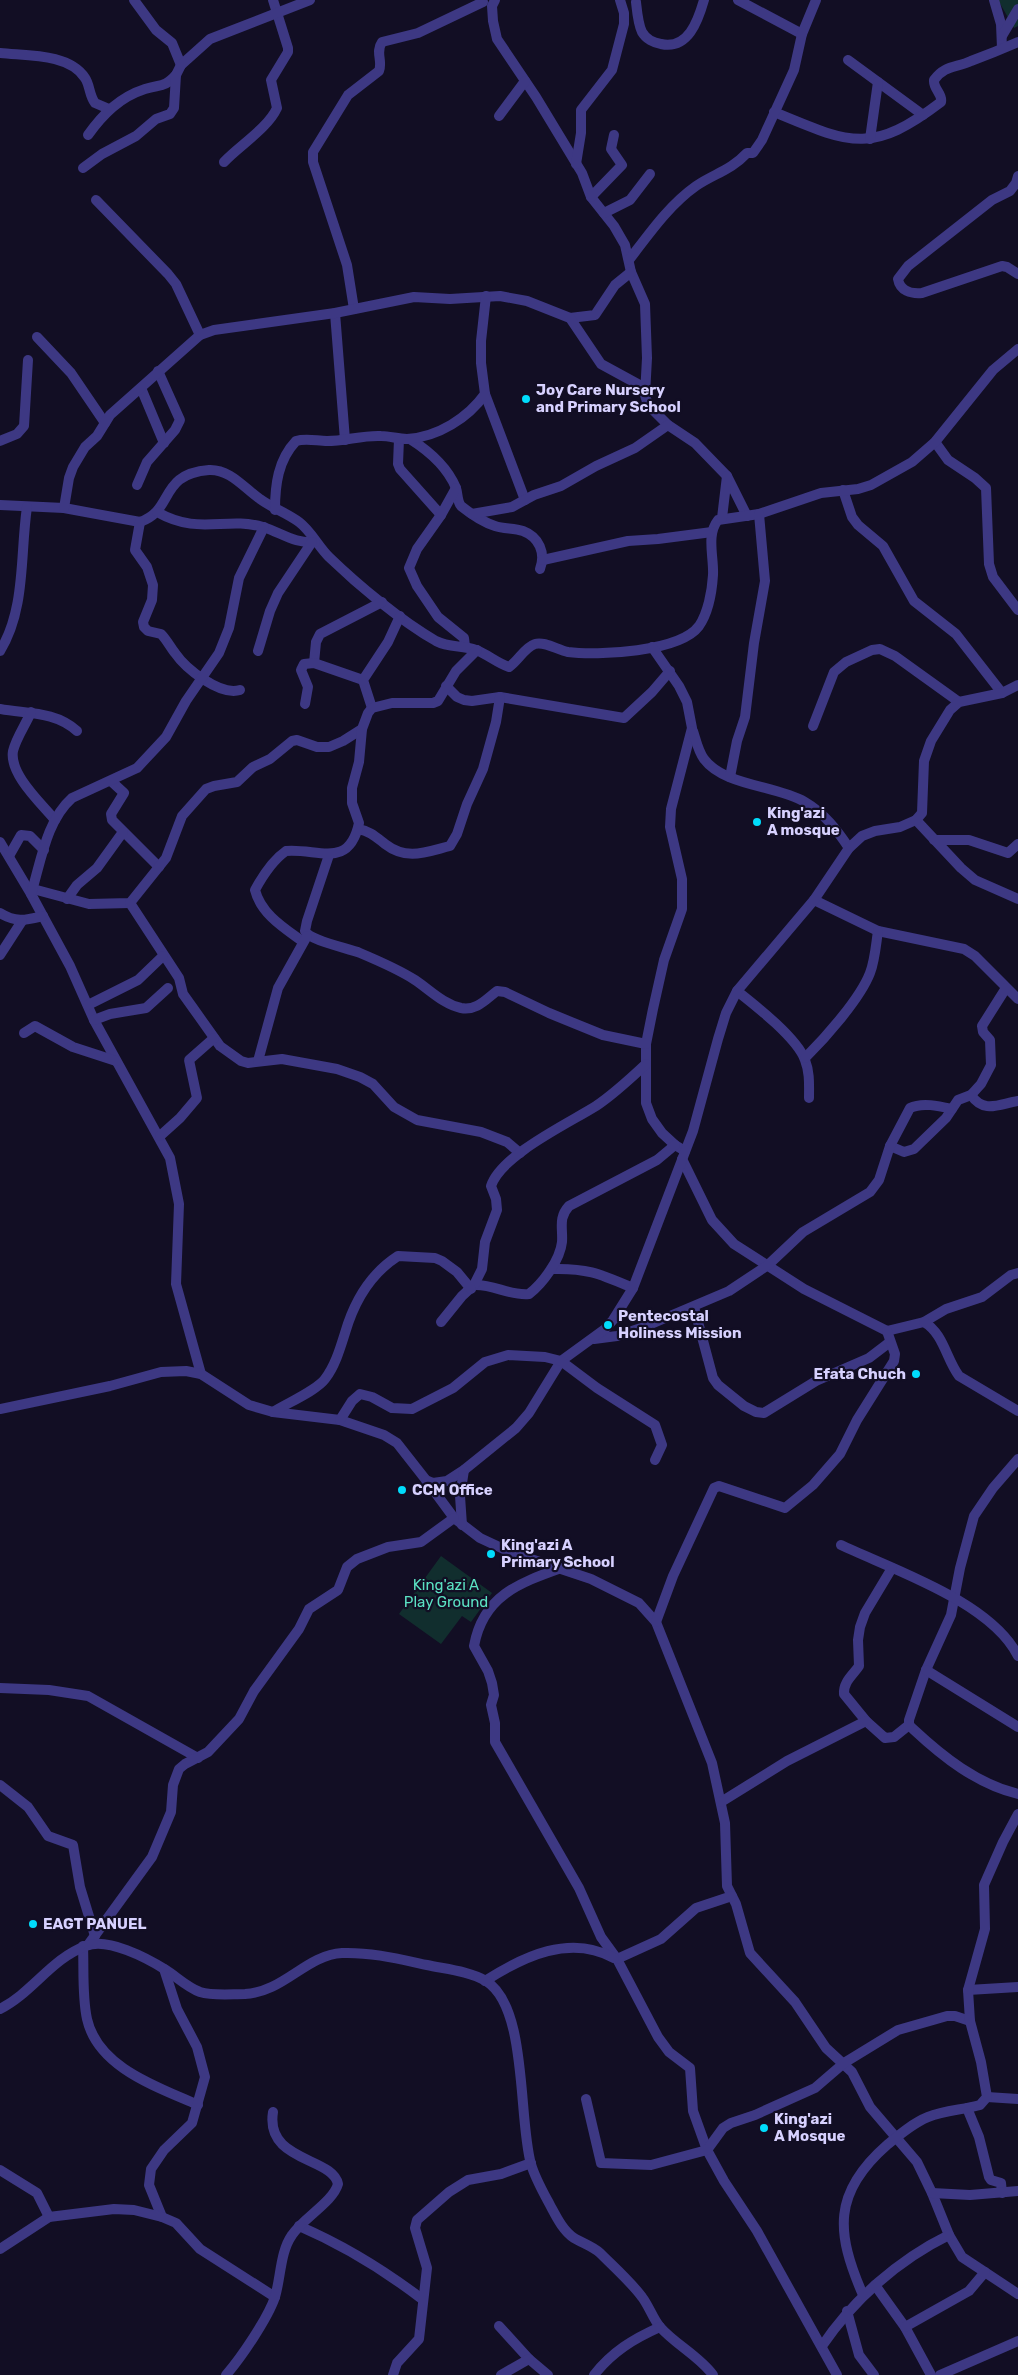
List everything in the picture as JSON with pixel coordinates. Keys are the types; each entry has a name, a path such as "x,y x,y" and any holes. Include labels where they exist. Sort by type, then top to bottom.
{"street":[{"path":"134,0 156,30 172,43 181,65"},
{"path":"273,0 286,8"},
{"path":"88,135 108,109 144,90 167,85 176,75 181,65 210,39 310,0"},
{"path":"576,164 581,133 581,110 612,70 624,24 620,1 637,1 641,30 646,37 656,43 668,46 678,45 685,39 693,28 704,0"},
{"path":"738,0 802,34"},
{"path":"629,260 675,203 697,186 735,166 747,153 753,153 794,70 802,34 816,0"},
{"path":"994,0 1002,36 1002,48"},
{"path":"354,310 347,265 313,162 313,152 348,95 379,71 381,65 378,49 382,42 418,33 488,2 493,30 497,39 576,164 591,197 621,237 646,310 647,358 644,395 648,405 668,425 695,443 727,476 747,516"},
{"path":"224,162 258,131 276,108 271,80 288,52 286,8"},
{"path":"1002,36 1018,9"},
{"path":"774,112 827,134 851,140 870,139 899,131 942,102 942,97 934,84 937,77 954,65 972,61 1002,48 1016,46"},
{"path":"0,53 30,56 67,64 78,70 85,79 95,103 108,109"},
{"path":"848,60 923,115"},
{"path":"83,168 102,154 136,136 156,119 170,114 174,108 176,75"},
{"path":"499,116 525,81"},
{"path":"870,139 878,82"},
{"path":"591,197 622,165 611,148 614,135"},
{"path":"604,213 630,200 650,174"},
{"path":"1018,176 1016,183 1010,191 987,204 908,266 898,279 904,289 912,294 922,293 1002,266 1018,274"},
{"path":"96,200 176,284 200,335"},
{"path":"64,508 73,466 85,448 97,436 110,415 200,335 227,327 354,310 414,297 458,299 500,296 527,301 570,318 595,315 615,285 632,272"},
{"path":"486,296 481,341 481,363 485,394 525,500"},
{"path":"335,313 344,440"},
{"path":"570,318 595,358 601,364 645,388"},
{"path":"37,337 71,373 106,423"},
{"path":"0,505 64,508 140,522 157,512 177,480 186,474 208,470 228,474 275,510 300,523 314,542 328,556 382,602 446,646 465,646 477,650 509,667 530,646 539,643 566,652 587,654 652,647 679,641 699,626 704,615 712,584 713,526 722,518 759,514 821,493 871,485 912,462 935,442 980,385 1018,349"},
{"path":"0,441 17,434 24,426 28,360"},
{"path":"137,485 147,462 175,430 180,420 158,371"},
{"path":"141,388 164,442"},
{"path":"275,510 275,484 278,474 296,441 344,440 382,436 410,439 439,431 452,424 485,394"},
{"path":"472,514 512,507 562,486 596,466 635,448 668,425"},
{"path":"399,439 398,464 400,469 441,515"},
{"path":"410,439 434,456 456,488 459,504 472,514 498,527 523,531 530,535 540,544 542,564 628,541 712,532"},
{"path":"935,442 948,460 975,478 986,488 989,564 993,577 1018,610"},
{"path":"722,518 727,476"},
{"path":"456,488 441,515 417,549 410,563 409,572 438,617 464,638 465,646"},
{"path":"843,490 852,517 858,525 883,546 914,601 956,634 1002,692"},
{"path":"0,651 11,633 13,624 20,582 27,507"},
{"path":"157,512 185,524 205,526 248,524 264,527 288,538 314,542"},
{"path":"730,777 737,741 745,717 754,643 765,581 759,514"},
{"path":"140,522 135,550 147,567 153,585 152,600 143,622 144,627 148,631 161,634 175,655 203,680 229,691 240,690"},
{"path":"32,892 55,820 72,798 137,768 146,761 166,737 186,701 203,680 225,640 239,578 264,527"},
{"path":"258,651 264,637 267,618 278,592 314,542"},
{"path":"314,663 316,642 320,634 382,602"},
{"path":"363,680 388,642 400,616"},
{"path":"652,647 670,672 687,702 692,728 705,761 714,769 730,777 763,786 803,801 829,822 849,848"},
{"path":"813,726 834,672 840,666 872,650 880,649 895,656 959,702"},
{"path":"372,708 392,703 438,702 456,671 477,650"},
{"path":"305,704 308,687 302,666 314,663 363,680"},
{"path":"446,686 457,697 464,700 472,701 500,697 624,718 670,672"},
{"path":"363,680 372,708 362,729 359,762 352,788 352,803 359,823 358,829 346,848 341,852 328,855 286,851 280,856 255,890 257,898 268,913 305,938 380,961 415,980 447,1002 460,1007 469,1008 480,1005 497,991 505,992 549,1013 603,1035 646,1044"},
{"path":"426,1480 440,1483 464,1470 516,1428 529,1413 561,1361 594,1339 613,1320 633,1288 684,1155 726,1013 737,991 814,900 849,848 862,836 875,831 900,827 916,820 922,812 924,804 924,761 931,741 945,716 959,702 1017,687"},
{"path":"358,829 369,832 390,848 408,855 450,846 457,834 467,804 482,770 496,722 500,697"},
{"path":"0,709 31,712 61,720 77,731"},
{"path":"31,712 15,745 13,758 17,773 55,820"},
{"path":"656,1622 666,1592 699,1522 710,1492 719,1486 780,1508 790,1506 828,1469 840,1454 856,1420 894,1361 895,1354 888,1337 804,1289 768,1264 734,1244 721,1232 712,1220 684,1155 652,1119 646,1103 646,1044 659,978 682,909 682,879 670,827 671,809 692,728"},
{"path":"32,892 105,905 130,903 159,867 171,846 182,816 206,790 214,786 238,782 253,767 270,759 292,740 317,747 329,747 362,729"},
{"path":"111,781 124,793 111,817 159,867"},
{"path":"916,820 975,880 1018,899"},
{"path":"67,899 77,885 97,868 124,832"},
{"path":"9,856 21,835 30,836 44,850"},
{"path":"934,840 969,840 1008,853 1018,844"},
{"path":"0,842 32,892 94,1020 160,1136 170,1158 178,1197 180,1223 176,1284 201,1374"},
{"path":"258,1061 278,988 305,938 307,921 328,855"},
{"path":"814,900 878,931 964,949 975,956 1018,998"},
{"path":"130,903 178,978 183,994 214,1038 225,1050 241,1061 248,1063 282,1059 308,1062 360,1077 373,1084 394,1107 417,1120 480,1132 507,1142 520,1153"},
{"path":"0,913 14,920 22,921 43,916"},
{"path":"0,955 22,921"},
{"path":"804,1058 832,1028 866,982 871,970 878,931"},
{"path":"88,1005 138,980 163,956"},
{"path":"94,1020 110,1014 146,1008 168,988"},
{"path":"890,1146 904,1152 910,1152 946,1118 961,1097 971,1095 982,1084 991,1066 990,1040 983,1032 982,1026 1006,988"},
{"path":"737,991 780,1029 804,1058 809,1075 809,1098"},
{"path":"24,1033 35,1026 73,1047 116,1061"},
{"path":"160,1136 180,1118 197,1098 190,1060 214,1038"},
{"path":"441,1322 454,1303 473,1287 482,1269 486,1237 497,1210 496,1199 492,1190 493,1180 520,1153 596,1106 632,1078 646,1064"},
{"path":"971,1095 979,1104 986,1107 1018,1101"},
{"path":"594,1339 617,1336 694,1307 728,1291 768,1264 803,1232 870,1192 879,1180 890,1146 910,1108 934,1105 952,1109"},
{"path":"273,1412 317,1387 324,1380 338,1353 350,1317 360,1297 370,1281 398,1256 435,1258 457,1272 473,1287 488,1286 511,1294 529,1294 556,1262 562,1242 562,1216 569,1206 657,1160 675,1145"},
{"path":"552,1269 578,1268 589,1270 633,1288"},
{"path":"694,1307 713,1378 730,1396 756,1412 764,1412 816,1381 856,1365 888,1337 924,1322 951,1307 982,1297 1011,1275 1018,1273"},
{"path":"924,1322 935,1330 953,1369 959,1376 1018,1411"},
{"path":"340,1420 352,1401 360,1394 366,1394 392,1408 412,1409 453,1388 478,1366 508,1355 526,1355 561,1361 597,1388 655,1424 662,1445 654,1460"},
{"path":"0,1409 110,1386 161,1372 180,1370 201,1374 249,1406 273,1412 340,1420 359,1425 397,1443 454,1518 480,1538 510,1552 591,1579 639,1603 656,1622 700,1728 712,1763 721,1802 727,1843 727,1886 750,1953 795,2002 826,2048 852,2072 870,2107 920,2168 949,2235 962,2257 1018,2294"},
{"path":"892,1568 865,1613 858,1640 859,1666 844,1684 844,1694 866,1721 880,1734 889,1738 894,1737 909,1725 926,1670 947,1626 974,1516 993,1488 1018,1460"},
{"path":"462,1525 460,1486 464,1470"},
{"path":"0,2009 21,1996 59,1962 85,1946 95,1936 147,1866 171,1812 173,1785 182,1766 208,1752 239,1719 254,1691 299,1630 309,1609 338,1590 342,1585 344,1572 350,1564 357,1559 388,1548 421,1542 454,1518"},
{"path":"841,1545 953,1598 993,1625 1012,1644 1018,1656"},
{"path":"561,1568 510,1588 498,1599 482,1624 474,1646 492,1683 494,1695 491,1705 496,1745 575,1881 601,1937 617,1959 664,2045 690,2068 692,2111 708,2150 724,2181 757,2231 837,2375"},
{"path":"926,1670 1018,1727"},
{"path":"0,1688 49,1690 88,1696 198,1758"},
{"path":"721,1802 781,1764 866,1721"},
{"path":"909,1725 958,1767 1002,1790 1018,1794"},
{"path":"0,1785 28,1807 48,1836 72,1845 80,1887 95,1936"},
{"path":"987,2097 981,2062 970,2021 968,1990 985,1929 984,1885 1018,1814"},
{"path":"485,1981 515,1963 557,1948 584,1947 617,1959 661,1939 674,1930 696,1908 732,1896"},
{"path":"85,1946 110,1945 164,1969 197,1990 223,1994 259,1993 273,1988 325,1956 342,1953 380,1955 448,1970 485,1981 502,1998 511,2024 516,2046 524,2122 531,2163 550,2205 572,2237 599,2253 643,2298 660,2327 713,2375"},
{"path":"85,1946 87,2019 107,2055 146,2082 198,2105"},
{"path":"162,2217 149,2185 151,2169 164,2150 190,2127 205,2078 197,2047 177,2009 164,1969"},
{"path":"968,1990 1018,1986"},
{"path":"586,2099 601,2163 651,2165 708,2150 723,2128 815,2088 844,2063 898,2030 947,2016 955,2016 970,2021"},
{"path":"987,2097 1018,2099"},
{"path":"863,2295 849,2262 845,2240 844,2215 850,2190 859,2174 870,2160 895,2139 927,2117 980,2105 987,2097"},
{"path":"967,2108 979,2137 989,2177 991,2180 1001,2183 1002,2193"},
{"path":"226,2375 262,2323 275,2297 288,2241 299,2226 338,2187 338,2181 327,2171 291,2151 280,2140 272,2129 273,2112"},
{"path":"393,2375 397,2363 419,2339 427,2268 415,2224 420,2216 468,2180 501,2174 531,2163"},
{"path":"0,2170 37,2193 49,2217"},
{"path":"932,2193 970,2195 1018,2190"},
{"path":"0,2249 49,2217 114,2209 134,2210 162,2217 176,2224 200,2249 275,2297"},
{"path":"299,2226 356,2254 396,2279 422,2299"},
{"path":"822,2346 847,2311 863,2295 926,2248 949,2235"},
{"path":"905,2327 969,2291 984,2272"},
{"path":"875,2285 905,2327 931,2375"},
{"path":"847,2311 860,2355 874,2375"},
{"path":"499,2326 548,2375"},
{"path":"594,2375 619,2348 637,2337 660,2327"},
{"path":"940,2375 1018,2341"},
{"path":"501,2375 530,2359"}],"green space":[{"path":"998,0 1018,0 1018,26 1014,28"},
{"name":"King'azi A Play Ground","path":"441,1556 492,1593 471,1622 462,1616 441,1644 399,1614"}],"place":[{"name":"Joy Care Nursery and Primary School","path":"526,399"},
{"name":"King'azi A mosque","path":"757,822"},
{"name":"Pentecostal Holiness Mission","path":"608,1325"},
{"name":"Efata Chuch","path":"916,1374"},
{"name":"CCM Office","path":"402,1490"},
{"name":"King'azi A Primary School","path":"491,1554"},
{"name":"EAGT PANUEL","path":"33,1924"},
{"name":"King'azi A Mosque","path":"764,2128"}]}
